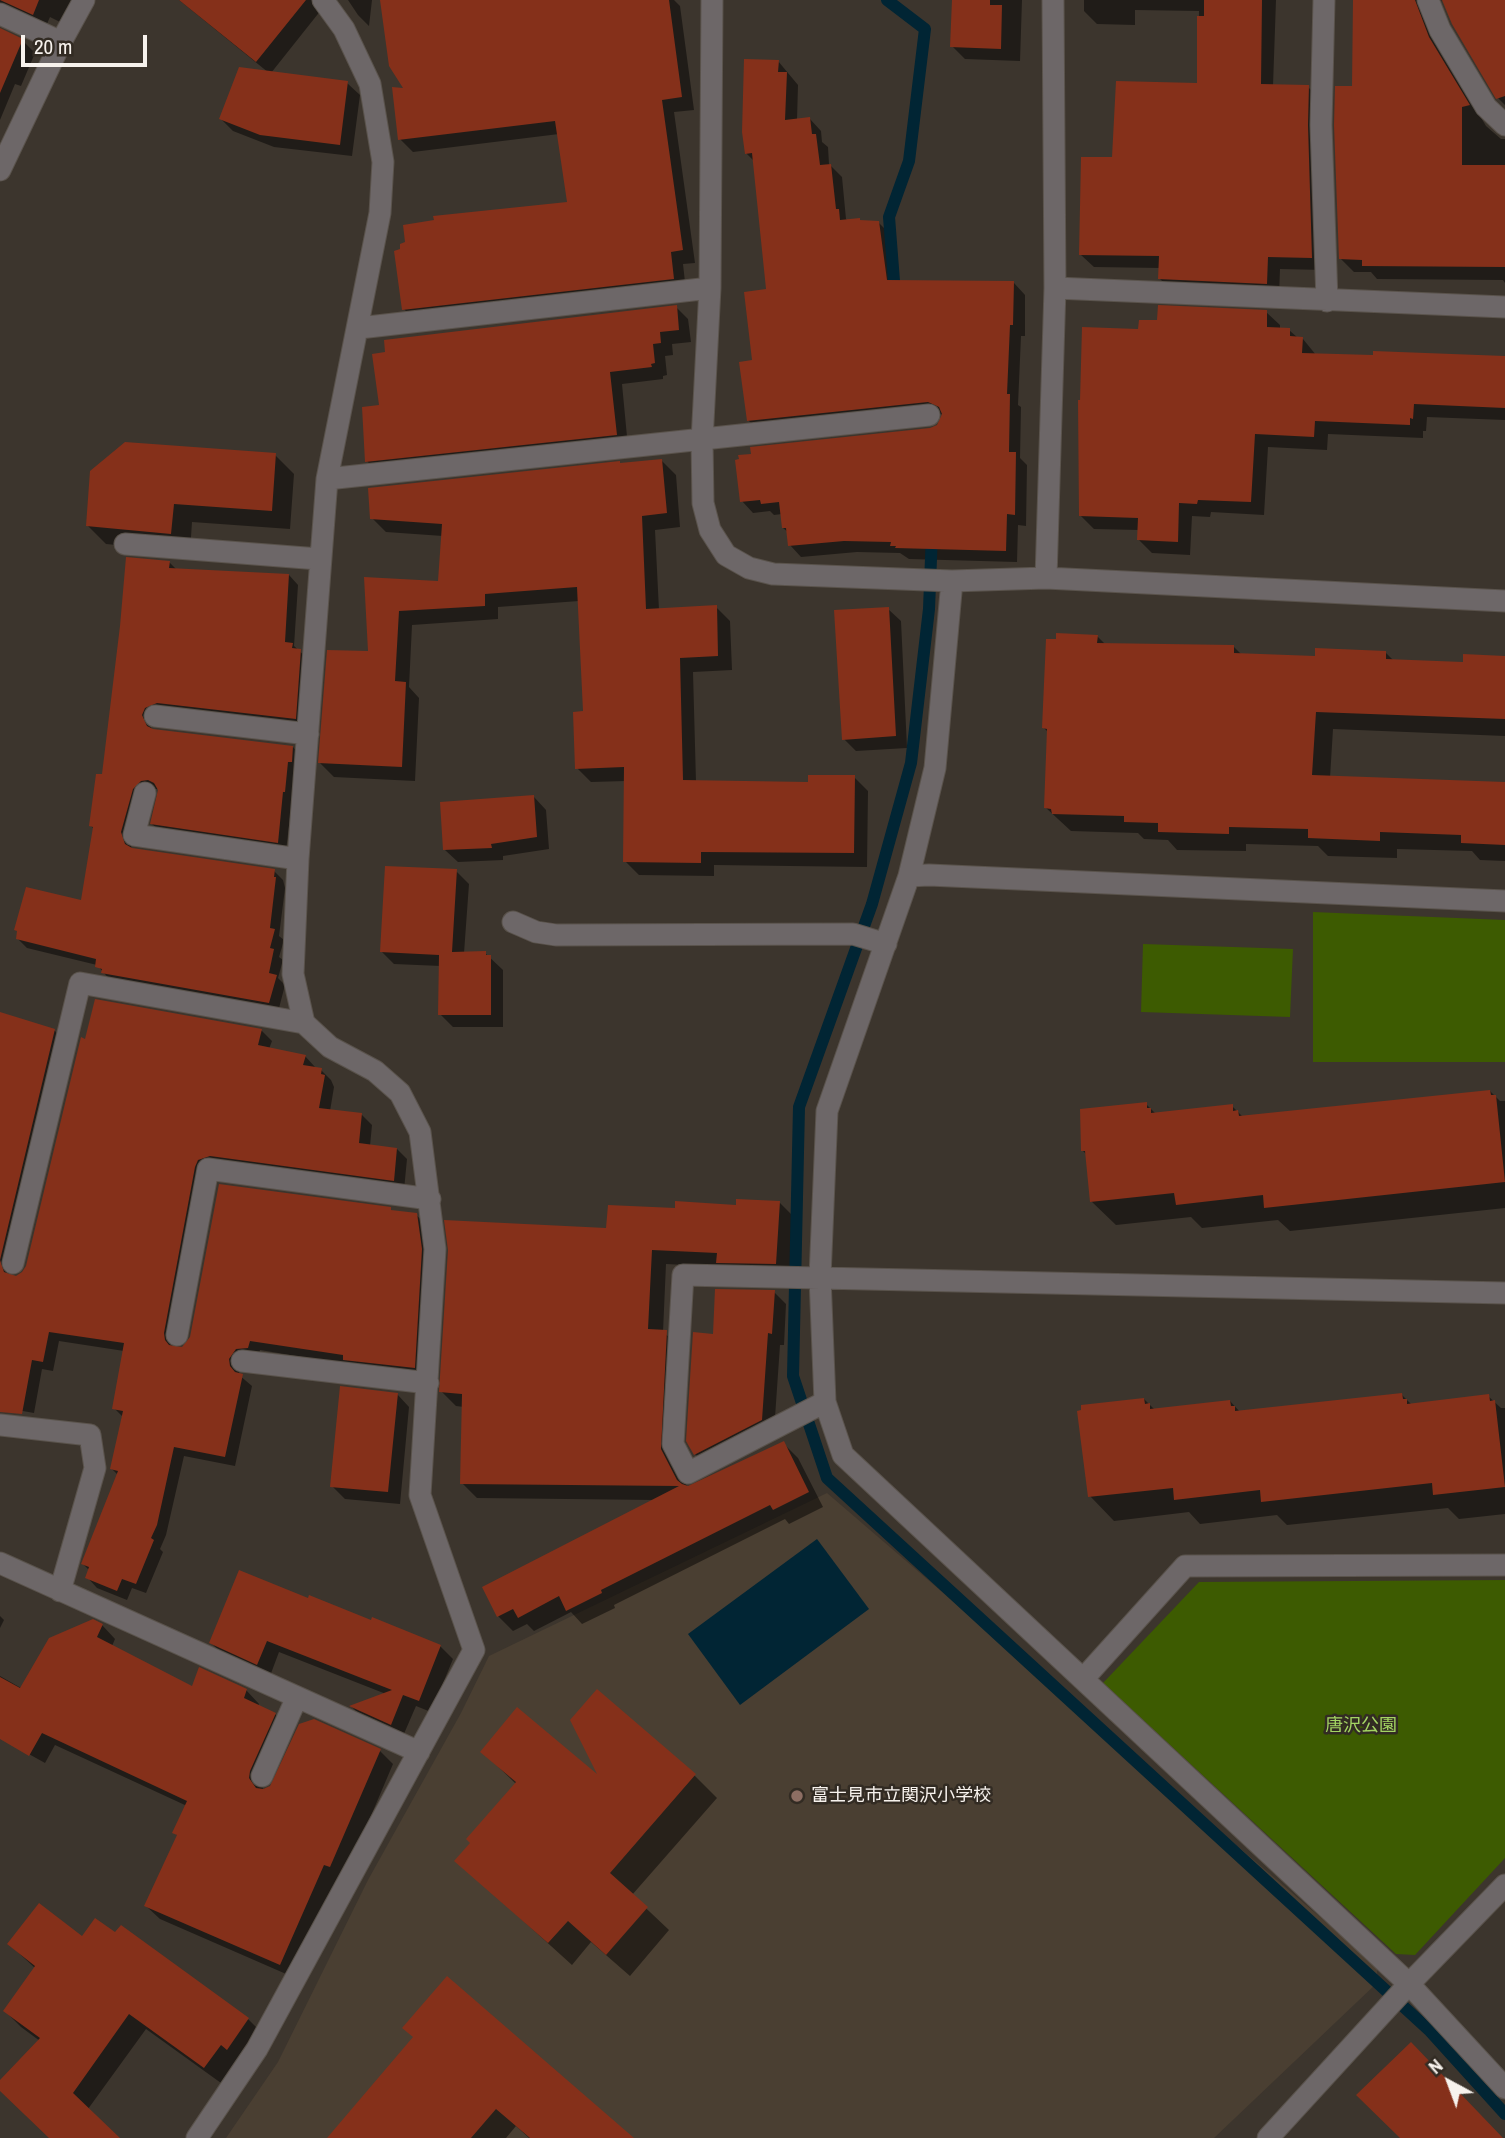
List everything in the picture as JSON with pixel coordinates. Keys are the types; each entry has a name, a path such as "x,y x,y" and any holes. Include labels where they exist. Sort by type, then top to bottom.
{"street":[{"path":"0,170 84,0"},
{"path":"304,1023 293,974 298,859 319,559 327,479 380,213 383,162 370,84 344,29 323,0"},
{"path":"712,0 710,288 702,441 703,503 710,530 726,555 749,568 773,574 916,580 1046,578 1505,601"},
{"path":"1046,578 1055,288 1054,0"},
{"path":"1324,0 1321,125 1327,301"},
{"path":"1428,0 1440,30 1486,107 1505,125"},
{"path":"0,14 61,43"},
{"path":"359,328 710,288"},
{"path":"1055,288 1505,307"},
{"path":"327,479 926,415"},
{"path":"125,544 319,559"},
{"path":"946,580 935,768 909,876 880,942 827,1111 816,1277 823,1402 843,1455 1409,1984 1505,2088"},
{"path":"155,716 307,734"},
{"path":"145,793 134,835 298,859"},
{"path":"909,876 1505,901"},
{"path":"513,922 536,932 556,935 853,934 880,942"},
{"path":"13,1263 80,983 304,1023 330,1047 375,1071 400,1093 420,1132 435,1249 420,1495 474,1650 257,2049 197,2138"},
{"path":"177,1335 208,1169 430,1199"},
{"path":"823,1402 688,1473 673,1444 683,1275 1505,1293"},
{"path":"242,1361 428,1383"},
{"path":"0,1424 90,1435 95,1468 60,1591"},
{"path":"0,1563 419,1752"},
{"path":"1084,1678 1185,1566 1505,1565"},
{"path":"262,1776 297,1697"},
{"path":"1268,2138 1409,1984 1505,1885"}],"shaded area":[{"name":"富士見市立関沢小学校","path":"827,1493 1377,1966 1377,1983 1214,2138 226,2138 278,2062 368,1880 461,1713 489,1656"}],"green space":[{"path":"1313,912 1505,920 1505,1062 1313,1062"},
{"path":"1143,944 1293,949 1290,1017 1141,1012"},
{"name":"唐沢公園","path":"1505,1580 1505,1858 1415,1955 1396,1954 1103,1683 1199,1582"}],"water":[{"path":"817,1539 869,1609 740,1705 688,1634"}],"building":[{"path":"0,0 39,0 33,15"},
{"path":"179,0 306,0 256,62"},
{"path":"380,0 669,0 682,97 662,100 683,250 671,252 674,279 402,310 394,251 400,249 400,244 405,242 403,225 434,220 433,216 567,202 555,121 398,140 392,87 403,88 389,66"},
{"path":"952,0 990,0 990,5 1002,5 1001,49 950,47"},
{"path":"1204,0 1262,0 1261,84 1309,85 1312,258 1268,257 1267,284 1158,279 1159,256 1079,255 1081,157 1112,157 1116,81 1197,83 1197,16 1204,16"},
{"path":"1353,0 1415,0 1429,37 1470,105 1462,107 1462,165 1505,165 1505,267 1362,266 1362,260 1339,259 1335,86 1352,86"},
{"path":"1442,0 1505,0 1505,96 1496,99 1452,24"},
{"path":"0,28 23,39 0,93"},
{"path":"744,59 779,60 778,72 787,72 785,120 810,117 812,134 816,134 820,165 831,164 836,209 839,209 840,220 860,218 879,221 887,280 1014,281 1007,394 1010,394 1009,452 1016,452 1015,515 1007,514 1006,551 895,548 896,546 890,546 891,542 844,541 788,546 786,528 782,528 779,502 740,502 735,460 739,459 738,455 751,454 750,447 930,428 937,425 942,414 939,407 928,402 747,421 739,362 752,360 744,292 766,289 752,153 745,154 742,132"},
{"path":"239,67 348,81 340,145 260,135 219,119"},
{"path":"677,305 679,330 660,332 661,343 653,344 655,363 651,364 652,367 610,372 617,435 365,462 362,407 379,405 372,354 385,352 384,340"},
{"path":"1158,305 1267,310 1267,327 1290,328 1290,336 1303,337 1302,353 1373,355 1373,351 1505,356 1505,408 1414,404 1410,425 1315,421 1314,437 1255,434 1251,502 1198,500 1197,504 1179,503 1178,542 1137,540 1138,518 1079,516 1078,400 1082,327 1138,329 1139,320 1157,320"},
{"path":"125,442 276,453 272,511 174,504 171,534 86,526 90,471"},
{"path":"662,459 667,513 642,516 646,609 717,605 718,656 680,658 683,780 808,782 808,775 855,775 854,853 701,852 701,863 623,862 624,767 575,769 573,712 583,711 577,587 485,594 485,606 399,611 395,681 406,682 402,767 318,763 327,650 368,651 364,577 438,581 442,524 370,519 368,488 620,461"},
{"path":"126,557 170,561 169,568 289,574 285,642 293,643 292,648 301,649 296,719 157,703 145,708 142,715 147,726 153,729 293,746 292,762 288,762 283,792 278,843 150,824 158,790 154,783 148,780 141,781 133,789 121,832 125,844 132,848 275,869 270,928 275,929 270,948 274,949 269,973 277,975 269,1003 101,973 102,969 95,967 96,959 16,939 17,931 14,930 26,887 81,900 93,827 89,826 96,774 102,774"},
{"path":"889,607 896,736 842,740 834,610"},
{"path":"1056,633 1098,635 1097,643 1234,645 1234,653 1315,656 1315,648 1386,651 1386,659 1463,662 1463,654 1505,656 1505,719 1316,712 1312,775 1505,782 1505,845 1461,843 1461,835 1380,832 1380,841 1308,838 1308,829 1229,827 1229,834 1158,832 1158,823 1124,822 1124,816 1052,814 1051,809 1044,808 1047,729 1042,728 1046,639 1056,639"},
{"path":"534,795 537,837 491,844 492,848 443,850 440,802"},
{"path":"385,866 457,869 452,952 486,951 486,955 491,955 491,1015 438,1015 439,955 380,952"},
{"path":"95,999 262,1029 258,1045 306,1055 303,1065 322,1068 321,1074 325,1075 319,1108 362,1113 359,1143 397,1148 394,1181 210,1156 198,1160 164,1333 165,1340 169,1345 182,1347 190,1337 219,1184 391,1207 391,1210 417,1213 422,1249 415,1368 343,1360 343,1355 250,1341 248,1348 236,1349 229,1359 230,1366 235,1372 243,1374 225,1457 174,1447 157,1525 151,1538 154,1540 136,1584 122,1579 117,1591 85,1578 89,1567 81,1564 118,1471 110,1469 123,1411 112,1409 124,1343 49,1332 43,1362 32,1360 22,1414 0,1412 0,1260 4,1272 16,1276 26,1266 81,1037 85,1039"},
{"path":"0,1012 55,1029 0,1260"},
{"path":"1490,1090 1491,1095 1496,1095 1505,1182 1264,1208 1263,1195 1176,1205 1174,1193 1090,1202 1085,1151 1081,1151 1080,1109 1147,1102 1151,1113 1233,1104 1233,1111 1238,1110 1239,1116"},
{"path":"736,1199 780,1201 776,1264 716,1263 717,1253 652,1250 648,1329 667,1330 661,1449 677,1480 688,1486 784,1441 809,1492 773,1510 770,1505 601,1590 602,1593 566,1611 559,1596 518,1618 513,1609 497,1617 482,1587 679,1486 460,1484 462,1394 439,1392 448,1250 444,1220 606,1228 608,1205 675,1208 675,1201 736,1205"},
{"path":"715,1289 775,1290 772,1334 768,1333 762,1420 694,1455 686,1441 693,1332 713,1334"},
{"path":"340,1386 398,1393 388,1492 330,1487"},
{"path":"1402,1393 1407,1404 1489,1394 1490,1401 1495,1400 1505,1487 1433,1495 1432,1483 1261,1502 1260,1490 1174,1500 1173,1488 1088,1497 1077,1411 1081,1410 1081,1405 1144,1398 1145,1404 1150,1403 1150,1409 1230,1400 1235,1411"},
{"path":"239,1570 308,1598 309,1595 371,1620 372,1617 441,1645 419,1701 403,1695 391,1725 349,1706 392,1690 267,1641 257,1665 209,1643"},
{"path":"93,1619 103,1624 97,1637 192,1686 199,1667 247,1689 244,1698 276,1713 250,1771 249,1778 256,1788 270,1786 299,1724 314,1719 381,1749 330,1867 324,1865 280,1965 144,1906 177,1835 172,1833 187,1801 42,1733 29,1756 0,1739 0,1677 20,1688 49,1638"},
{"path":"597,1689 696,1774 610,1873 648,1907 606,1955 568,1921 548,1943 454,1861 470,1843 466,1839 516,1782 480,1752 517,1707 597,1774 570,1720"},
{"path":"39,1903 82,1936 95,1918 115,1932 121,1925 249,2018 227,2050 221,2045 204,2068 129,2014 73,2093 120,2138 49,2138 0,2091 0,2080 40,2038 3,2011 35,1966 7,1944"},
{"path":"447,1976 634,2138 530,2138 496,2109 471,2138 327,2138 413,2037 402,2028"},
{"path":"1411,2042 1503,2138 1400,2138 1356,2095"}],"waterway":[{"path":"887,0 925,29 909,161 889,217 895,294"},
{"path":"932,533 929,609 911,763 872,904 799,1107 793,1376 827,1478 1429,2030 1505,2114"}],"place":[{"name":"富士見市立関沢小学校","path":"797,1796"}]}
